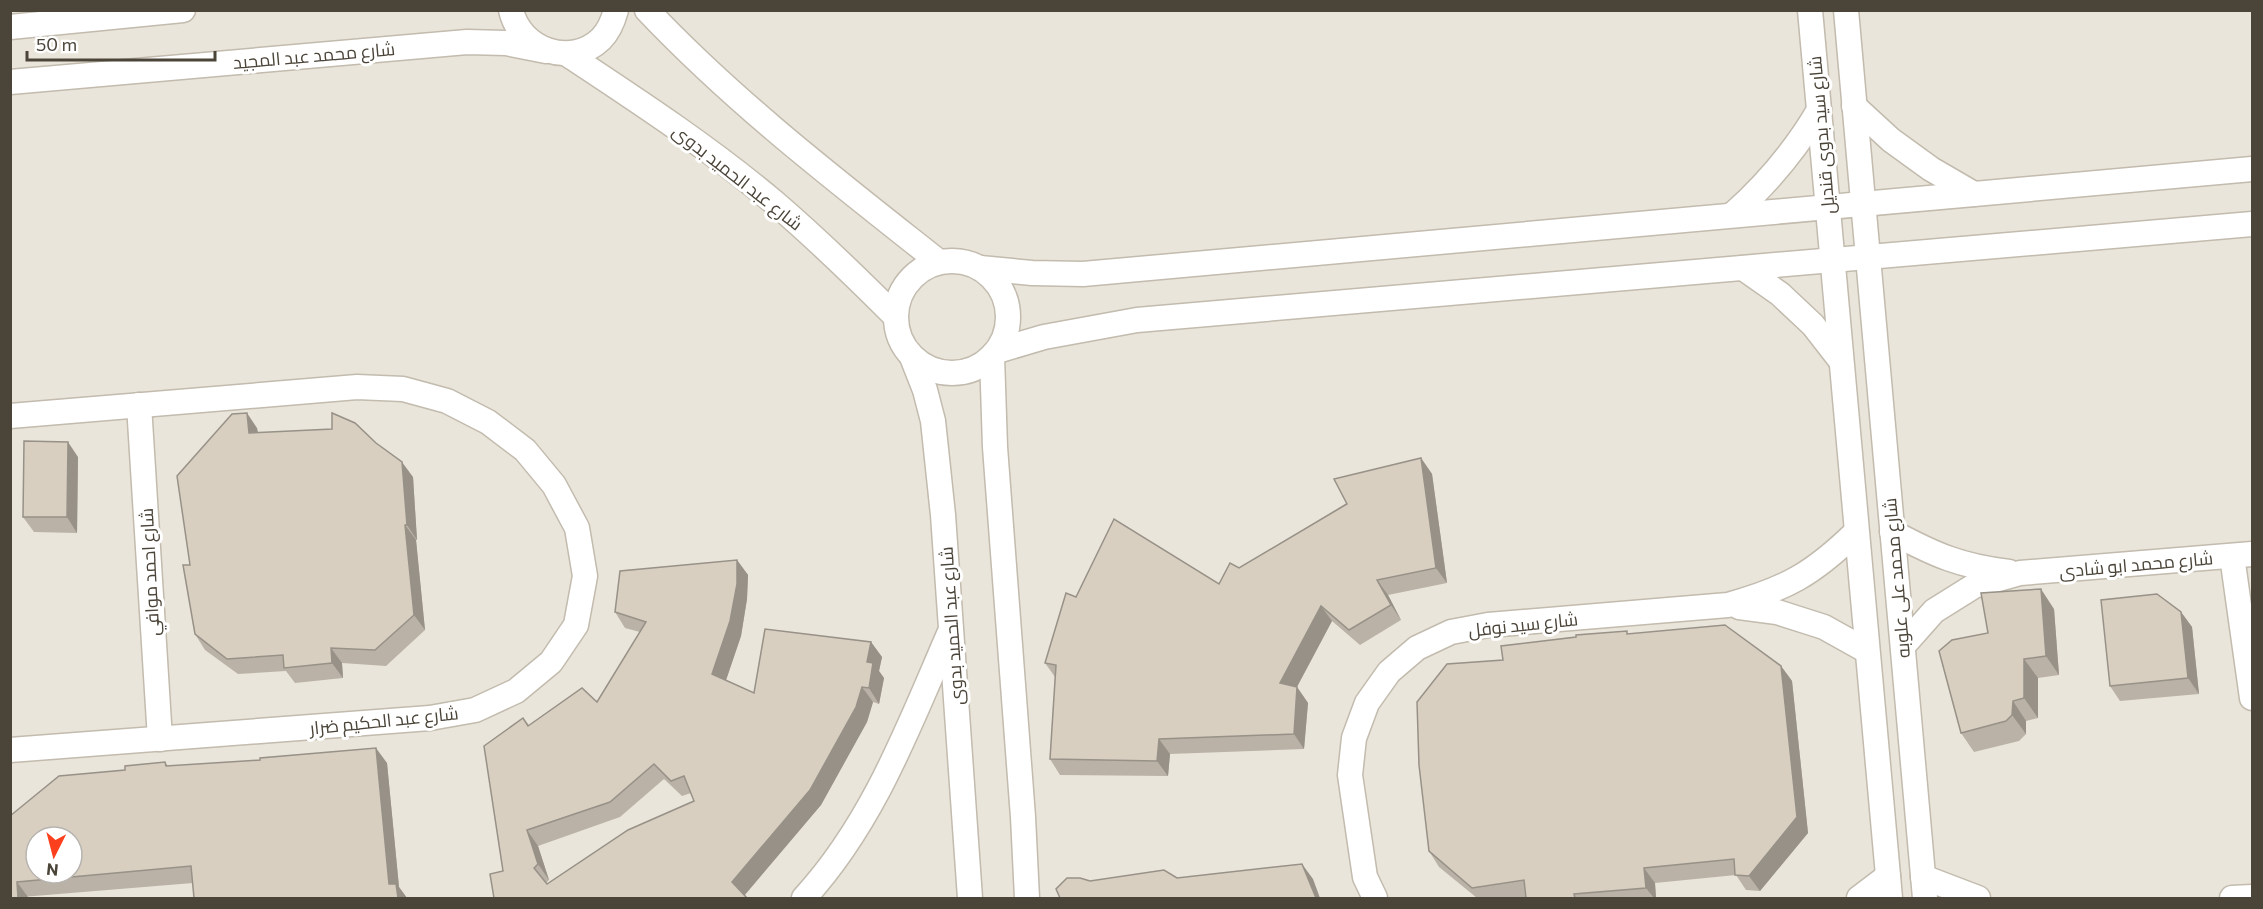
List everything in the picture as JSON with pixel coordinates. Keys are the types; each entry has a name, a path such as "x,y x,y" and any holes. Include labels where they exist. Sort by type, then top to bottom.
{"street":[{"path":"10,27 183,10"},
{"name":"شارع عبد الحميد بدوى","path":"511,10 518,29 531,42 557,52 708,150 774,201 837,257 895,316"},
{"path":"557,52 585,50 600,40 612,26 616,10"},
{"path":"647,10 673,38 803,154 939,262"},
{"name":"شارع سيد بدوى قنديل","path":"1810,10 1832,260"},
{"name":"شارع سيد بدوى قنديل","path":"1846,10 1868,257"},
{"name":"شارع محمد عبد المجيد","path":"10,82 466,42 506,44 557,52"},
{"path":"1854,106 1891,140 1931,169 1974,194"},
{"path":"1732,215 1781,167 1819,110"},
{"path":"980,268 1032,273 1083,274 2253,169"},
{"path":"994,353 1044,337 1137,320 2253,224"},
{"name":"شارع محمد على علوبه","path":"1868,257 1924,888"},
{"path":"953,260 967,262 980,268 998,284 1007,306 1008,322 1005,337 994,353 978,367 961,372 944,372 927,367 912,357 897,331 895,316 898,298 907,281 921,269 939,262 953,260"},
{"name":"شارع محمد على علوبه","path":"1832,260 1889,887"},
{"path":"1743,268 1797,309 1813,325 1841,361"},
{"path":"994,353 995,447 1027,898"},
{"name":"شارع عبد الحميد بدوى","path":"912,357 925,390 933,421 951,629 970,898"},
{"name":"شارع عبد الحكيم ضرار","path":"10,416 357,387 403,389 447,401 488,422 525,450 554,485 577,528 585,576 576,624 551,662 516,691 475,710 430,718 10,750"},
{"name":"شارع احمد موافي","path":"139,405 159,739"},
{"name":"شارع محمد ابو شادى","path":"1892,531 1932,554 1975,568 2020,573 2242,555"},
{"name":"شارع سيد نوفل","path":"1375,898 1365,877 1350,776 1354,738 1367,703 1389,672 1417,648 1451,632 1488,625 1728,605 1764,595 1798,579 1829,558 1856,532"},
{"path":"2242,555 2253,698"},
{"name":"شارع محمد ابو شادى","path":"1902,646 1934,611 1964,592 1974,586 2020,573"},
{"name":"شارع سيد نوفل","path":"1728,605 1777,612 1824,627 1867,651"},
{"path":"804,898 851,839 887,775 951,629"},
{"path":"1859,898 1889,887"},
{"path":"1924,888 1978,898"},
{"path":"2232,898 2253,897"}],"shaded area":[{"path":"10,11 2252,11 2252,898 11,898"}],"building":[{"path":"247,413 249,433 332,429 332,413 355,423 376,443 402,462 407,525 405,525 414,615 375,650 331,648 332,663 284,668 283,655 227,659 195,634 183,565 190,565 177,476 232,414"},
{"path":"24,441 68,442 67,517 23,517"},
{"path":"1421,458 1436,568 1377,580 1391,605 1349,630 1321,606 1280,683 1297,687 1294,734 1159,739 1157,761 1050,759 1056,665 1045,663 1066,593 1076,597 1114,519 1219,584 1230,563 1239,568 1347,504 1334,479"},
{"path":"737,560 737,584 730,621 712,674 754,693 765,629 871,642 867,662 873,663 869,688 862,687 856,707 810,790 732,882 747,898 494,898 490,874 503,871 484,746 523,718 528,726 582,688 597,702 646,622 615,612 620,571","holes":["654,764 671,781 684,776 694,801 628,830 547,884 534,868 538,864 527,830 610,802"]},
{"path":"2041,589 2046,656 2024,659 2024,698 2013,701 2012,715 2006,721 1961,733 1939,651 1952,640 1988,633 1981,593"},
{"path":"2157,594 2181,612 2188,678 2110,686 2101,600"},
{"path":"1725,625 1781,666 1797,817 1749,876 1735,875 1734,859 1644,868 1646,888 1574,894 1575,898 1526,898 1524,880 1472,888 1429,851 1419,765 1417,702 1447,664 1503,660 1501,646 1576,637 1576,635 1627,631 1627,634"},
{"path":"376,748 389,884 396,884 398,898 194,898 191,866 84,876 84,825 24,825 24,881 17,882 18,898 10,898 10,816 59,776 125,770 125,766 165,762 166,766 260,760 260,758"},
{"path":"1302,864 1316,898 1060,898 1056,889 1067,878 1090,881 1164,870 1177,878"}]}
